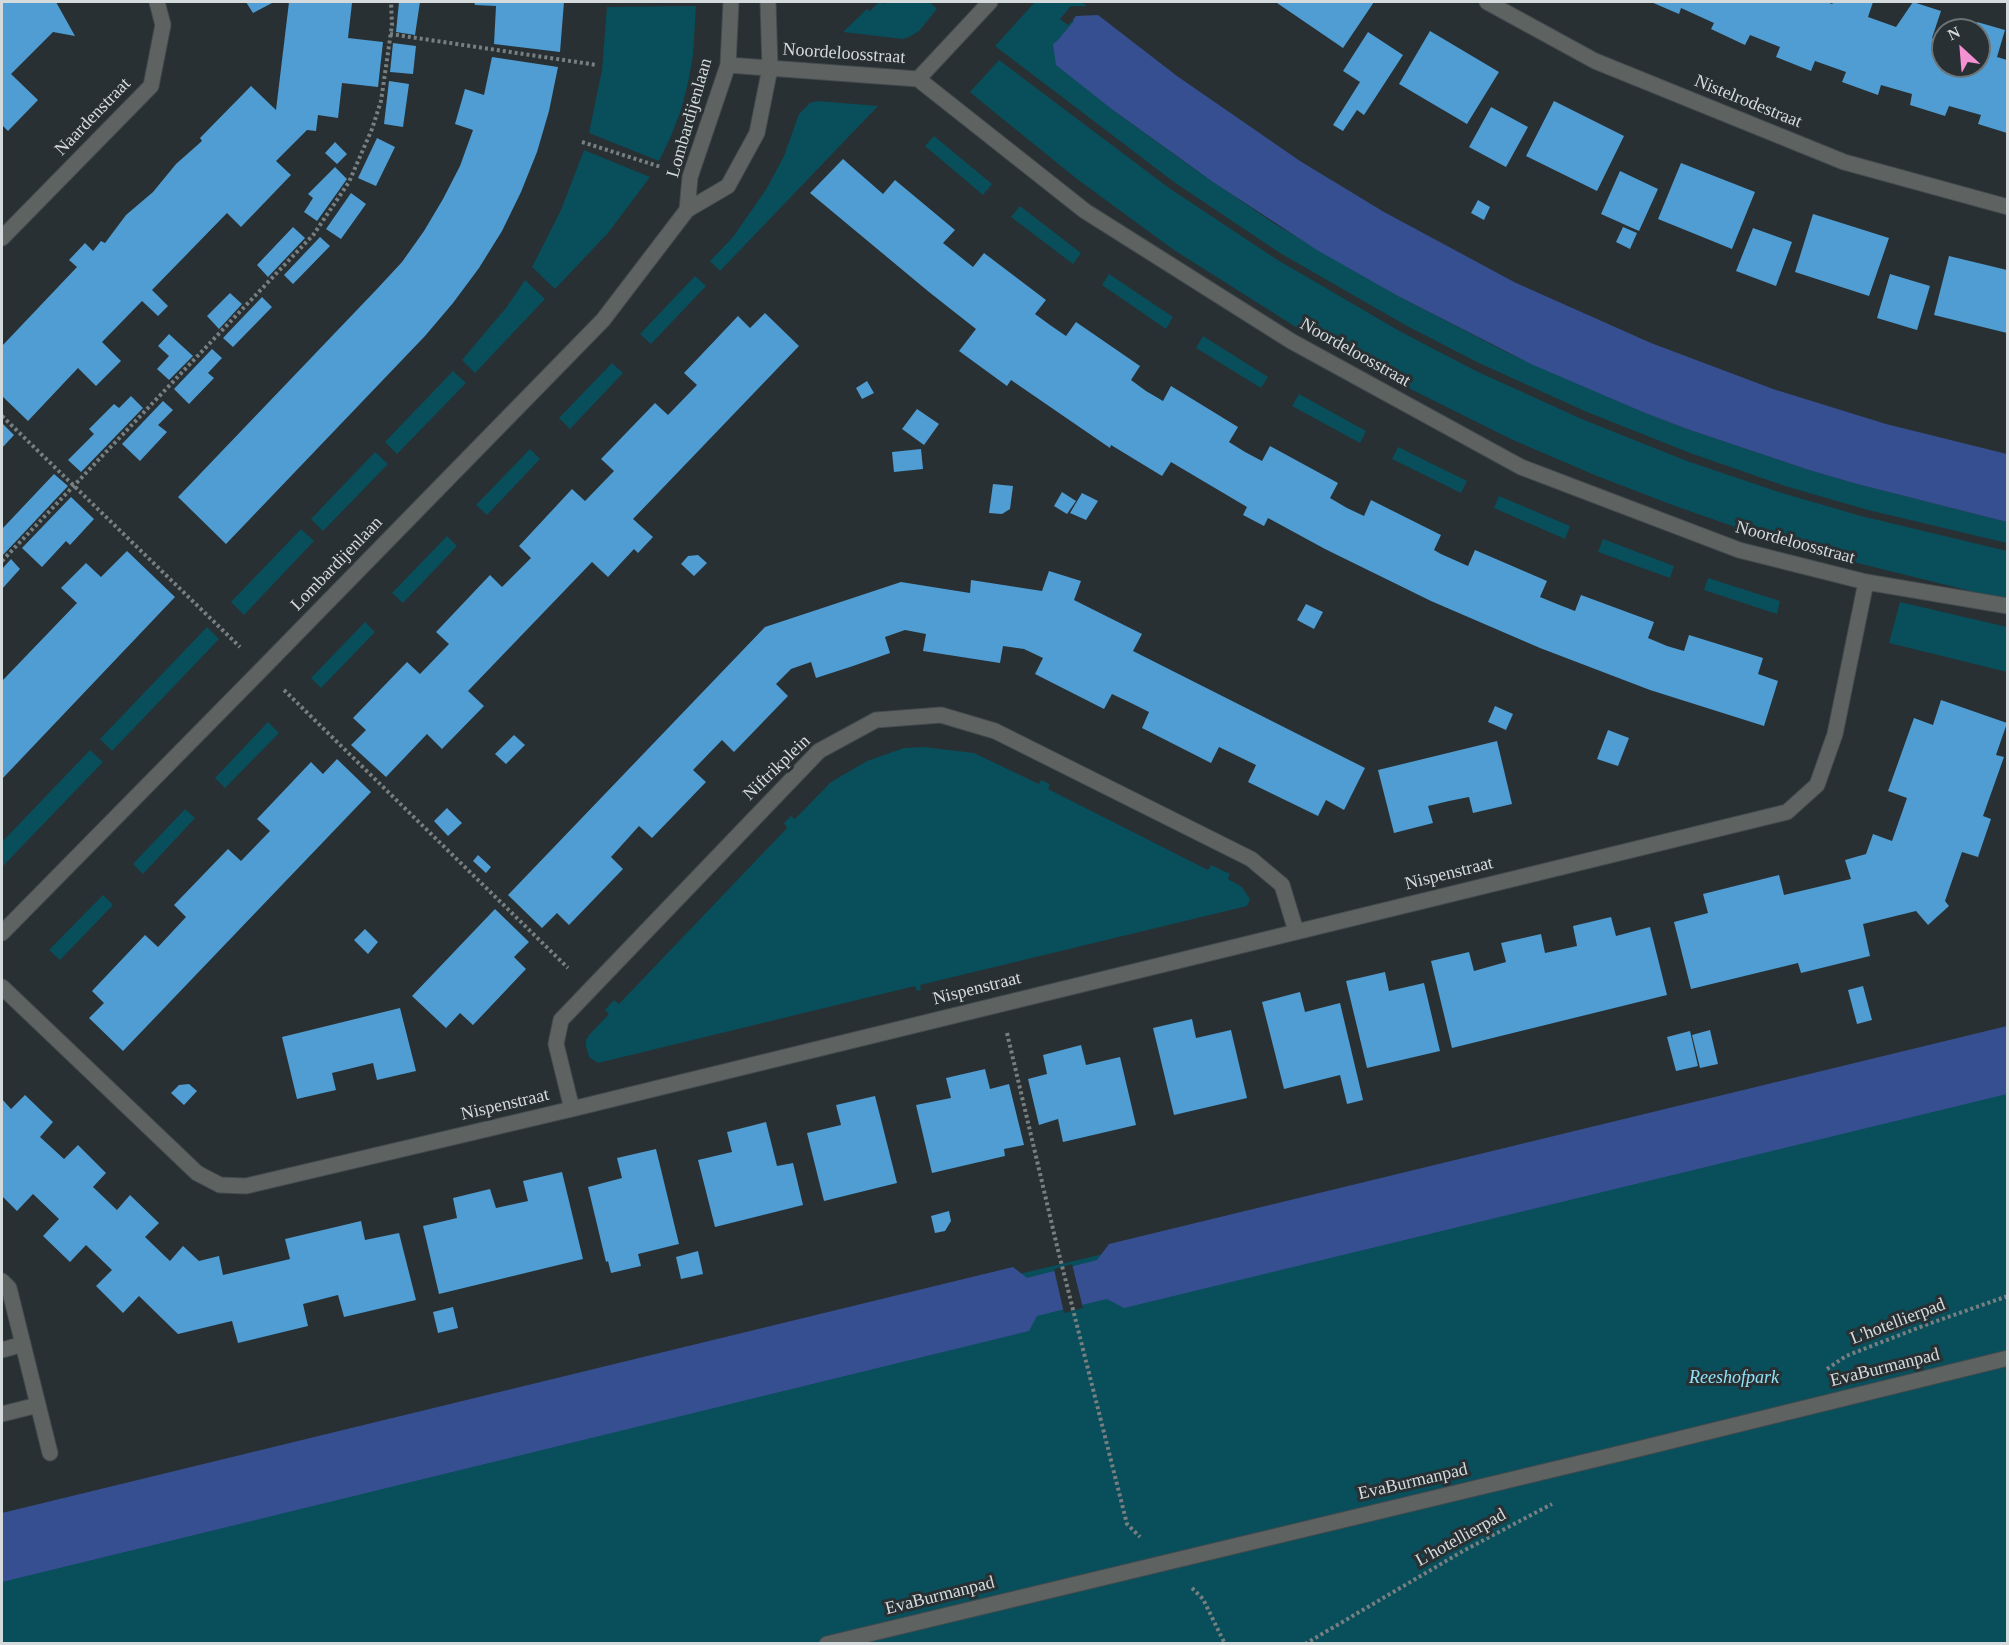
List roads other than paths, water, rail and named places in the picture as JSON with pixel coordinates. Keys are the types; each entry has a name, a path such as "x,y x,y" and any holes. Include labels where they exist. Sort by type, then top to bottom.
{"street":[{"name":"Naardenstraat","path":"2,238 151,86 163,25 157,2"},
{"name":"Lombardijenlaan","path":"687,210 690,177 728,65 731,2"},
{"name":"Lombardijenlaan","path":"2,933 603,320 687,210 728,186 757,134 770,68 768,2"},
{"path":"918,79 990,2"},
{"name":"Nistelrodestraat","path":"1487,2 1595,61 1844,162 2007,207"},
{"name":"Noordeloosstraat","path":"728,65 918,79 1084,211 1291,341 1521,467 1739,550 1866,582 2007,606"},
{"name":"Nispenstraat","path":"2,987 197,1173 220,1185 246,1186 573,1109 1787,812 1818,785 1832,745 1866,582"},
{"name":"Niftrikplein","path":"573,1109 556,1044 561,1020 819,751 876,720 941,715 995,731 1251,859 1282,885 1296,931"},
{"path":"2,1281 9,1288 50,1453"},
{"path":"2,1350 23,1344"},
{"name":"EvaBurmanpad","path":"827,1644 2007,1358"},
{"path":"2,1414 38,1405"}],"water":[{"path":"1098,15 1177,76 1300,161 1384,212 1516,283 1651,343 1773,389 1886,424 2007,454 2007,522 1857,484 1690,430 1531,364 1398,296 1317,250 1213,182 1113,110 1056,65 1053,44 1076,16"},
{"path":"2007,1026 2007,1094 1124,1308 1107,1299 1065,1309 1037,1316 1029,1331 2,1582 2,1513 1013,1267 1027,1278 1097,1260 1109,1244"}],"park label":[{"name":"Reeshofpark","path":"1734,1378"}]}
